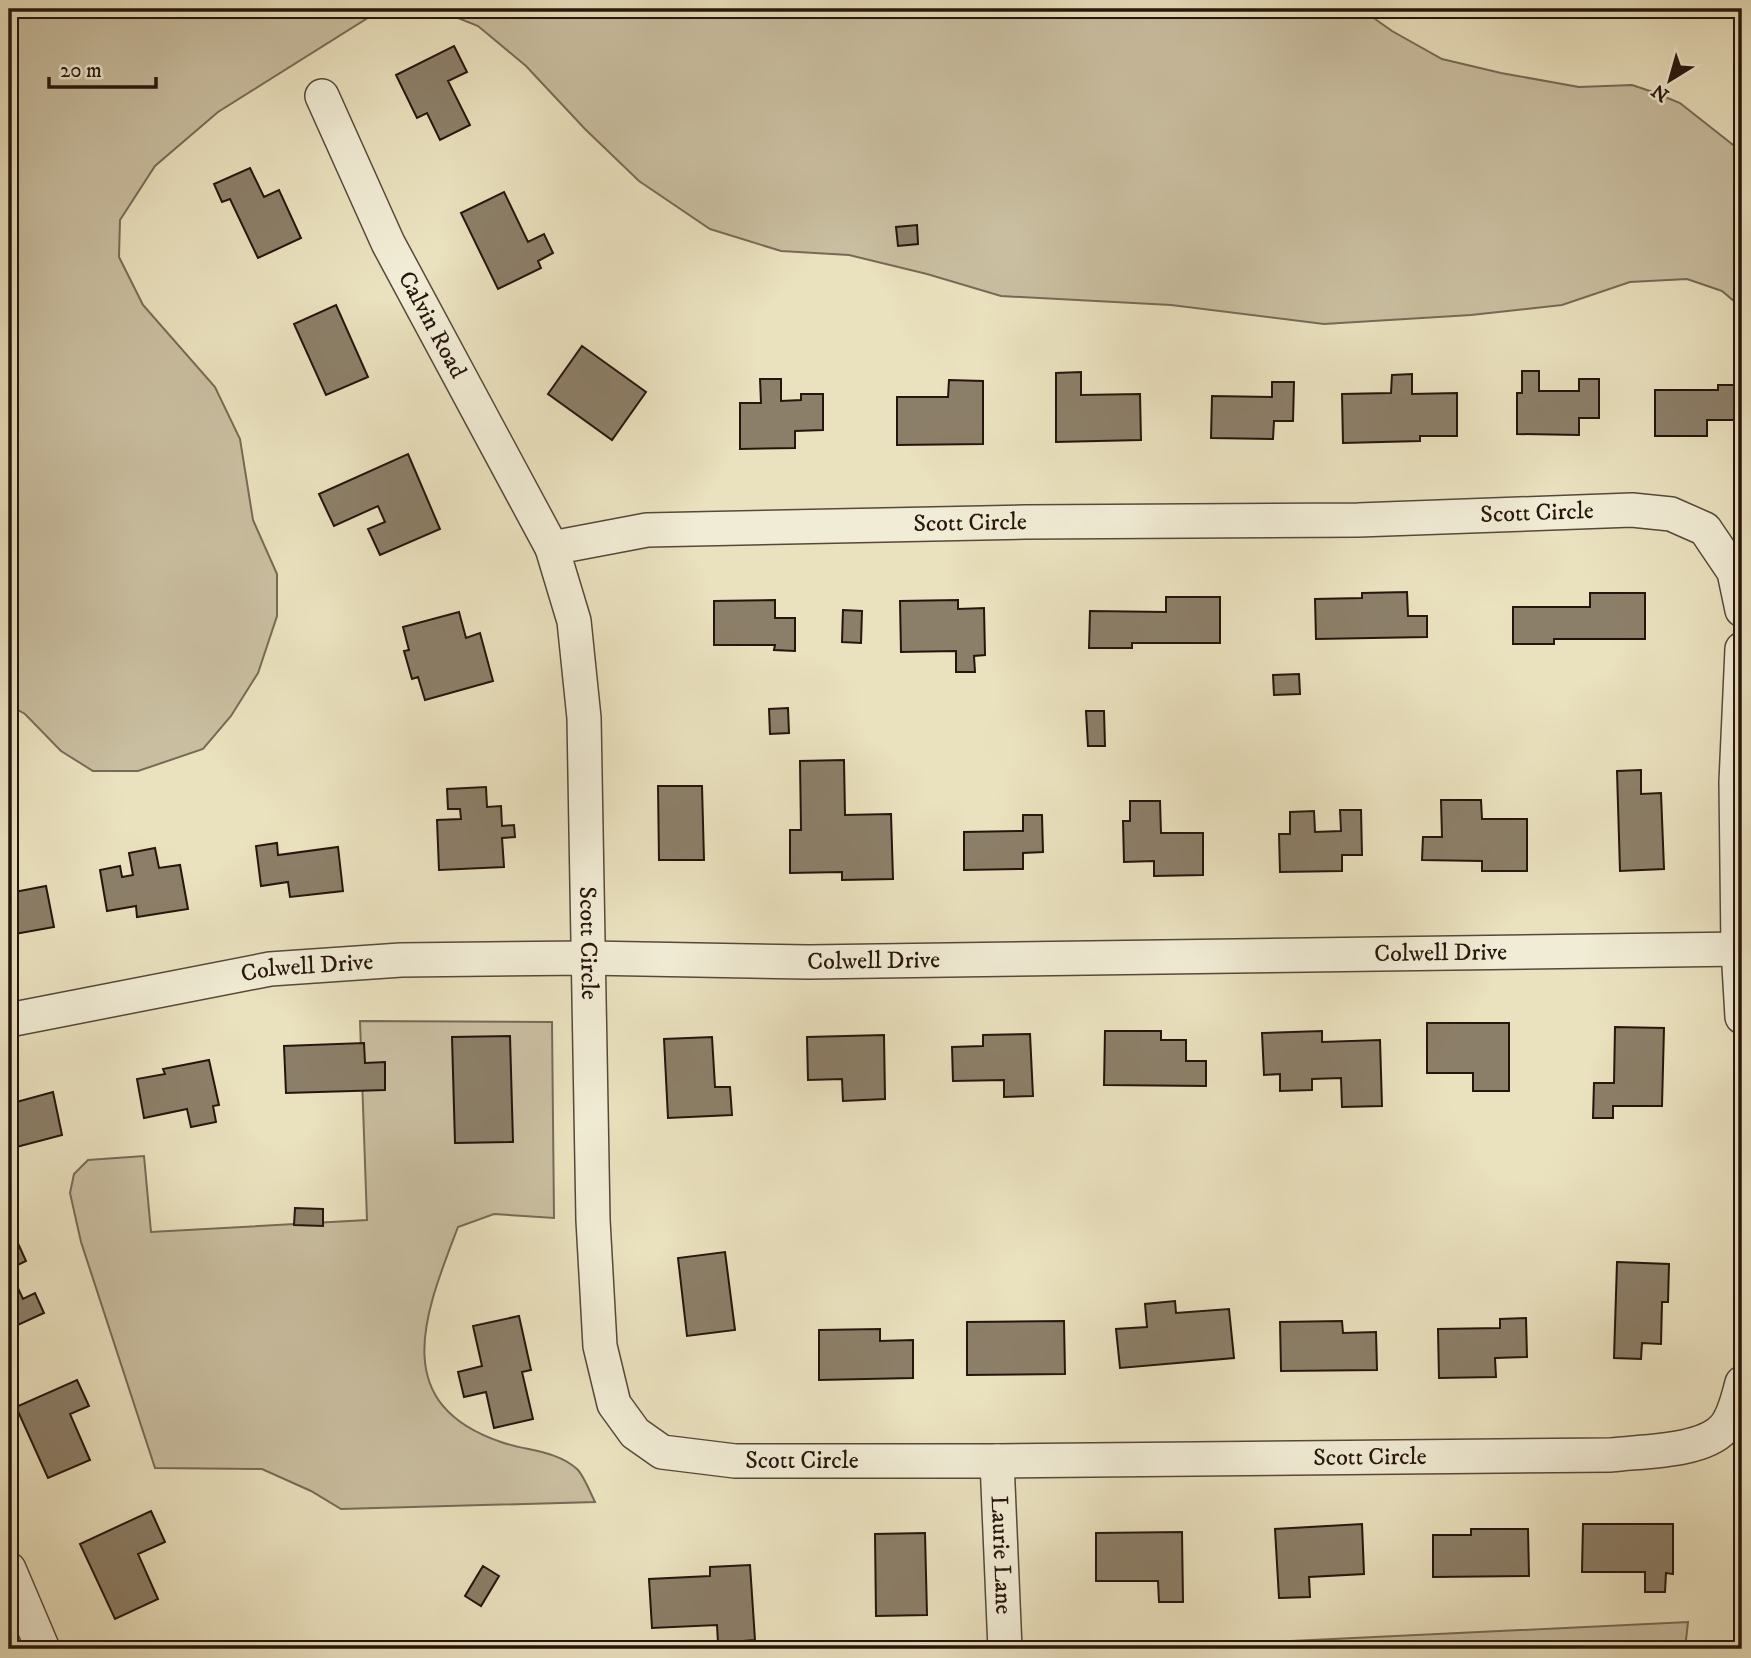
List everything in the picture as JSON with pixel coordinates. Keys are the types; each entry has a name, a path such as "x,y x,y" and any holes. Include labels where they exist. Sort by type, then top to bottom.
{"street":[{"name":"Calvin Road","path":"322,96 388,243 552,548"},
{"name":"Scott Circle","path":"1742,610 1734,572 1705,529 1671,514 1632,510 1358,520 1025,522 647,530 552,548 574,621 584,718 593,1220 600,1346 614,1404 635,1433 662,1452 735,1461 1611,1455 1703,1442 1724,1429 1735,1407 1742,1383"},
{"path":"1742,649 1736,782 1742,1017"},
{"name":"Colwell Drive","path":"9,1020 270,969 401,960 588,958 809,962 1740,949"},
{"name":"Laurie Lane","path":"997,1461 1005,1649"},
{"path":"9,1569 43,1649"}],"shaded area":[{"path":"9,9 382,9 218,112 155,166 120,220 119,257 143,305 215,387 240,439 253,520 277,574 277,616 258,673 231,716 203,749 138,771 93,771 61,751 25,714 9,705"},
{"path":"436,9 1361,9 1392,31 1442,59 1579,87 1632,85 1680,103 1742,152 1742,308 1722,291 1687,279 1630,282 1562,305 1471,315 1324,324 1171,305 1001,296 849,255 781,251 710,229 639,181 526,66 478,26"},
{"path":"360,1021 552,1022 554,1218 494,1214 458,1227 435,1291 427,1322 424,1351 428,1379 441,1404 465,1425 501,1442 550,1454 569,1463 582,1476 595,1502 341,1509 311,1491 262,1469 155,1468 81,1242 70,1193 74,1174 88,1160 144,1156 151,1232 367,1220"},
{"path":"1688,1622 1685,1649 1230,1649 1230,1644"}],"building":[{"path":"454,46 467,72 448,81 470,125 440,140 427,113 417,118 396,75"},
{"path":"250,168 264,197 279,190 301,238 258,258 230,199 222,202 214,184"},
{"path":"504,192 528,242 544,234 553,253 538,261 541,268 498,289 461,213"},
{"path":"917,225 918,244 898,246 896,227"},
{"path":"336,305 368,377 326,395 294,324"},
{"path":"582,346 646,392 612,440 548,394"},
{"path":"1522,371 1539,371 1539,391 1579,391 1579,379 1599,379 1599,418 1579,418 1579,435 1517,434 1517,393 1522,393"},
{"path":"1081,372 1081,395 1140,394 1141,440 1056,442 1056,373"},
{"path":"1412,374 1412,394 1457,393 1457,436 1420,436 1420,441 1343,443 1342,394 1391,393 1392,375"},
{"path":"760,379 781,379 781,401 801,400 801,394 823,394 823,430 795,431 795,448 740,449 740,403 761,403"},
{"path":"949,380 983,381 983,444 897,445 897,397 948,397"},
{"path":"1272,382 1294,382 1293,421 1274,421 1273,439 1211,438 1212,396 1272,397"},
{"path":"1718,385 1738,385 1737,420 1707,420 1707,436 1655,436 1655,390 1718,390"},
{"path":"408,454 440,529 380,555 368,529 385,522 378,506 334,526 319,494"},
{"path":"1407,592 1408,616 1427,616 1427,637 1316,639 1315,599 1362,598 1362,593"},
{"path":"1590,593 1645,593 1645,639 1554,639 1554,644 1513,644 1513,607 1590,607"},
{"path":"1166,597 1220,597 1220,643 1132,643 1132,648 1089,648 1090,611 1166,612"},
{"path":"775,600 775,618 795,618 795,651 774,650 775,645 714,645 714,601"},
{"path":"958,600 958,609 984,608 985,655 974,656 975,672 956,672 956,651 901,652 900,601"},
{"path":"843,610 862,611 861,643 842,642"},
{"path":"459,612 466,638 480,633 493,681 425,700 418,677 412,679 404,651 409,650 403,627"},
{"path":"1299,674 1300,694 1274,695 1273,675"},
{"path":"788,708 789,733 770,734 769,709"},
{"path":"1086,711 1104,711 1105,746 1088,746"},
{"path":"844,760 845,815 891,814 893,879 842,880 842,872 790,873 790,830 801,830 800,761"},
{"path":"1641,770 1641,794 1661,793 1664,869 1620,871 1617,771"},
{"path":"658,786 702,786 704,860 659,860"},
{"path":"486,787 487,807 501,806 502,826 514,825 515,837 502,838 504,867 439,870 437,820 461,819 460,809 448,809 447,789"},
{"path":"1441,800 1481,800 1482,819 1527,819 1527,871 1482,871 1482,861 1422,860 1423,837 1442,837"},
{"path":"1130,801 1160,801 1161,833 1203,833 1203,875 1154,876 1154,861 1124,862 1123,821 1130,821"},
{"path":"1340,810 1361,810 1362,855 1342,855 1342,871 1280,872 1279,834 1290,834 1290,812 1314,811 1315,832 1341,831"},
{"path":"1023,815 1042,815 1043,852 1023,853 1023,869 964,870 964,832 1023,831"},
{"path":"277,843 278,855 338,847 343,891 290,897 288,882 261,886 256,846"},
{"path":"155,848 159,868 180,865 188,909 137,917 136,906 107,911 100,870 120,866 122,877 133,875 129,853"},
{"path":"46,886 54,927 9,935 9,893"},
{"path":"1427,1023 1509,1023 1509,1091 1473,1091 1473,1073 1427,1073"},
{"path":"1615,1027 1664,1028 1662,1106 1613,1106 1613,1118 1593,1118 1594,1083 1614,1083"},
{"path":"1105,1031 1161,1031 1161,1040 1186,1040 1186,1061 1206,1061 1206,1086 1104,1085"},
{"path":"1322,1031 1322,1042 1380,1040 1382,1106 1342,1107 1341,1078 1312,1079 1312,1090 1280,1091 1280,1074 1264,1075 1262,1033"},
{"path":"1030,1034 1033,1096 1004,1097 1004,1080 953,1081 952,1047 983,1046 983,1035"},
{"path":"884,1035 885,1099 843,1101 842,1079 808,1080 807,1037"},
{"path":"510,1036 513,1142 455,1143 452,1037"},
{"path":"712,1037 715,1087 730,1087 732,1115 668,1118 664,1039"},
{"path":"364,1043 365,1063 385,1062 385,1090 286,1093 284,1046"},
{"path":"209,1060 219,1105 213,1106 216,1122 191,1127 187,1109 144,1118 137,1079 165,1074 163,1069"},
{"path":"53,1092 62,1135 9,1149 9,1104"},
{"path":"295,1208 323,1209 323,1226 294,1225"},
{"path":"16,1239 26,1261 9,1269 9,1242"},
{"path":"725,1252 735,1330 687,1336 678,1258"},
{"path":"1617,1262 1669,1264 1668,1302 1662,1302 1661,1344 1642,1343 1641,1359 1614,1358"},
{"path":"9,1269 23,1299 35,1293 44,1313 9,1329"},
{"path":"1175,1301 1176,1313 1229,1309 1234,1358 1120,1368 1116,1329 1147,1327 1145,1304"},
{"path":"519,1316 531,1370 522,1372 533,1419 494,1428 486,1392 464,1397 458,1372 482,1366 473,1326"},
{"path":"1526,1318 1527,1357 1495,1358 1496,1377 1439,1378 1438,1329 1500,1328 1500,1319"},
{"path":"1064,1321 1065,1374 967,1375 967,1322"},
{"path":"1342,1321 1343,1333 1376,1332 1377,1370 1281,1371 1280,1322"},
{"path":"880,1329 880,1341 913,1340 913,1378 819,1380 819,1330"},
{"path":"77,1380 89,1406 70,1414 90,1460 48,1478 16,1407"},
{"path":"151,1511 165,1542 138,1554 158,1599 115,1619 80,1544"},
{"path":"1362,1524 1364,1574 1309,1577 1310,1597 1279,1598 1275,1529"},
{"path":"1583,1524 1673,1524 1673,1574 1666,1573 1665,1592 1645,1592 1645,1572 1582,1572"},
{"path":"1471,1529 1528,1529 1529,1576 1433,1577 1433,1535 1471,1535"},
{"path":"1182,1532 1183,1602 1159,1602 1158,1581 1096,1581 1096,1533"},
{"path":"925,1533 927,1615 876,1616 875,1534"},
{"path":"750,1565 755,1640 718,1643 717,1625 652,1628 649,1579 710,1576 710,1567"},
{"path":"483,1566 499,1576 481,1606 465,1596"}]}
